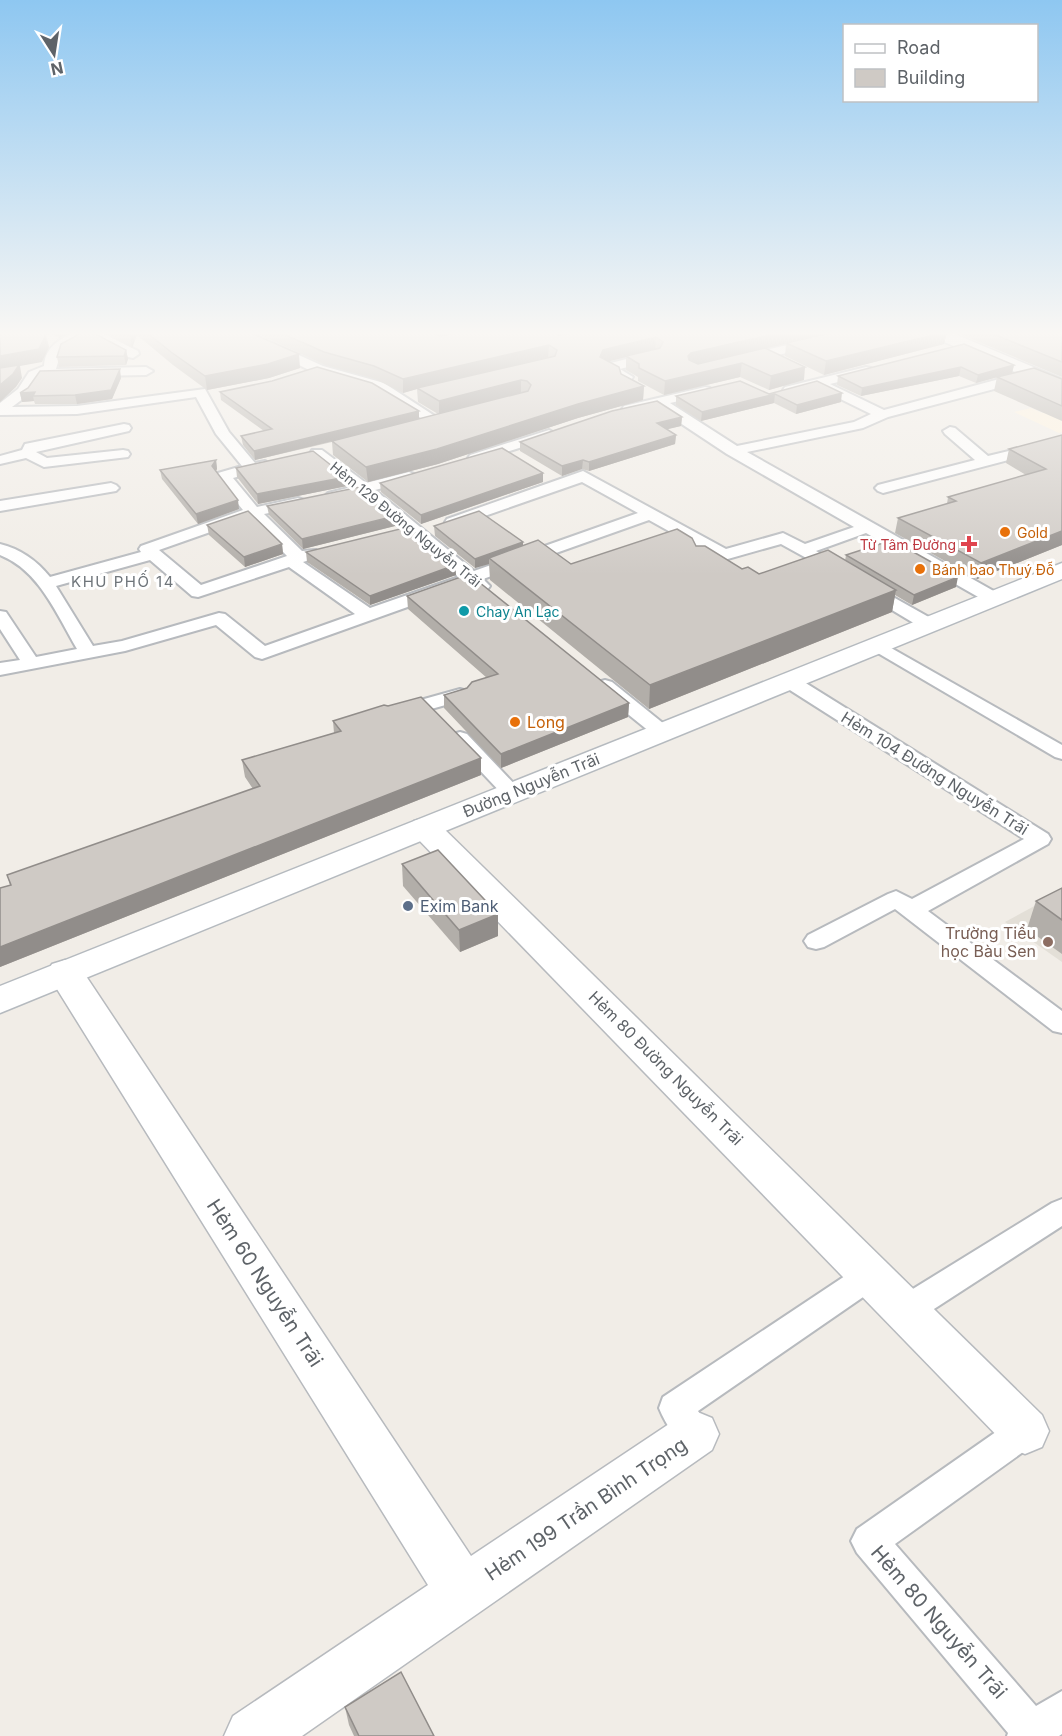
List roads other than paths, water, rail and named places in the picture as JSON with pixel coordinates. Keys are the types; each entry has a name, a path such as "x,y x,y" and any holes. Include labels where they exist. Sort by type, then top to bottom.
{"street":[{"name":"Đường Nguyễn Trãi","path":"0,1000 928,624 1058,575"},
{"name":"Hẻm 80 Đường Nguyễn Trãi","path":"425,828 906,1310"},
{"name":"Hẻm 60 Nguyễn Trãi","path":"65,974 465,1593"},
{"name":"Hẻm 80 Nguyễn Trãi","path":"906,1310 1025,1431"},
{"name":"Hẻm 199 Trần Bình Trọng","path":"253,1736 695,1434"}],"lane":[{"path":"212,413 223,434 250,468"},
{"path":"415,427 443,420 429,413"},
{"path":"675,413 732,451 865,528 993,598"},
{"path":"879,413 883,415"},
{"path":"732,451 848,428 890,413"},
{"path":"28,453 30,447 124,428"},
{"path":"458,463 559,431"},
{"path":"950,431 987,463"},
{"path":"883,488 1062,442"},
{"name":"Hẻm 129 Đường Nguyễn Trãi","path":"339,447 311,454 364,489 499,600"},
{"path":"503,449 522,461"},
{"path":"0,460 28,453 44,463 123,454"},
{"path":"284,460 223,474 294,558 368,615"},
{"path":"321,551 198,591 147,549 253,512 364,489 426,472"},
{"path":"540,472 559,483"},
{"path":"388,534 414,531 583,476 724,555"},
{"path":"0,506 111,488"},
{"path":"0,669 159,638 219,618 262,653 650,514"},
{"path":"803,550 865,528"},
{"path":"700,562 783,538 928,624"},
{"path":"0,549 26,562 45,584 88,653"},
{"path":"45,584 153,554"},
{"path":"0,616 32,664"},
{"path":"877,645 1062,753"},
{"path":"592,675 662,732"},
{"name":"Hẻm 104 Đường Nguyễn Trãi","path":"789,681 1040,839 911,910"},
{"path":"389,715 460,695"},
{"path":"428,704 512,793"},
{"path":"816,941 896,899 1062,1024"},
{"path":"906,1310 1062,1211"},
{"name":"Hẻm 199 Trần Bình Trọng","path":"695,1434 675,1408 871,1275"},
{"name":"Hẻm 80 Nguyễn Trãi","path":"1025,1431 869,1541 1040,1726"}],"place":[{"name":"Gold","path":"1005,532"},
{"name":"Từ Tâm Đường","path":"969,544"},
{"name":"Bánh bao Thuý Đỗ","path":"920,569"},
{"name":"Chay An Lạc","path":"464,611"},
{"name":"Long","path":"515,722"},
{"name":"Exim Bank","path":"408,906"},
{"name":"Trường Tiểu học Bàu Sen","path":"1048,942"}],"district":[{"name":"KHU PHỐ 14","path":"123,581"}]}
